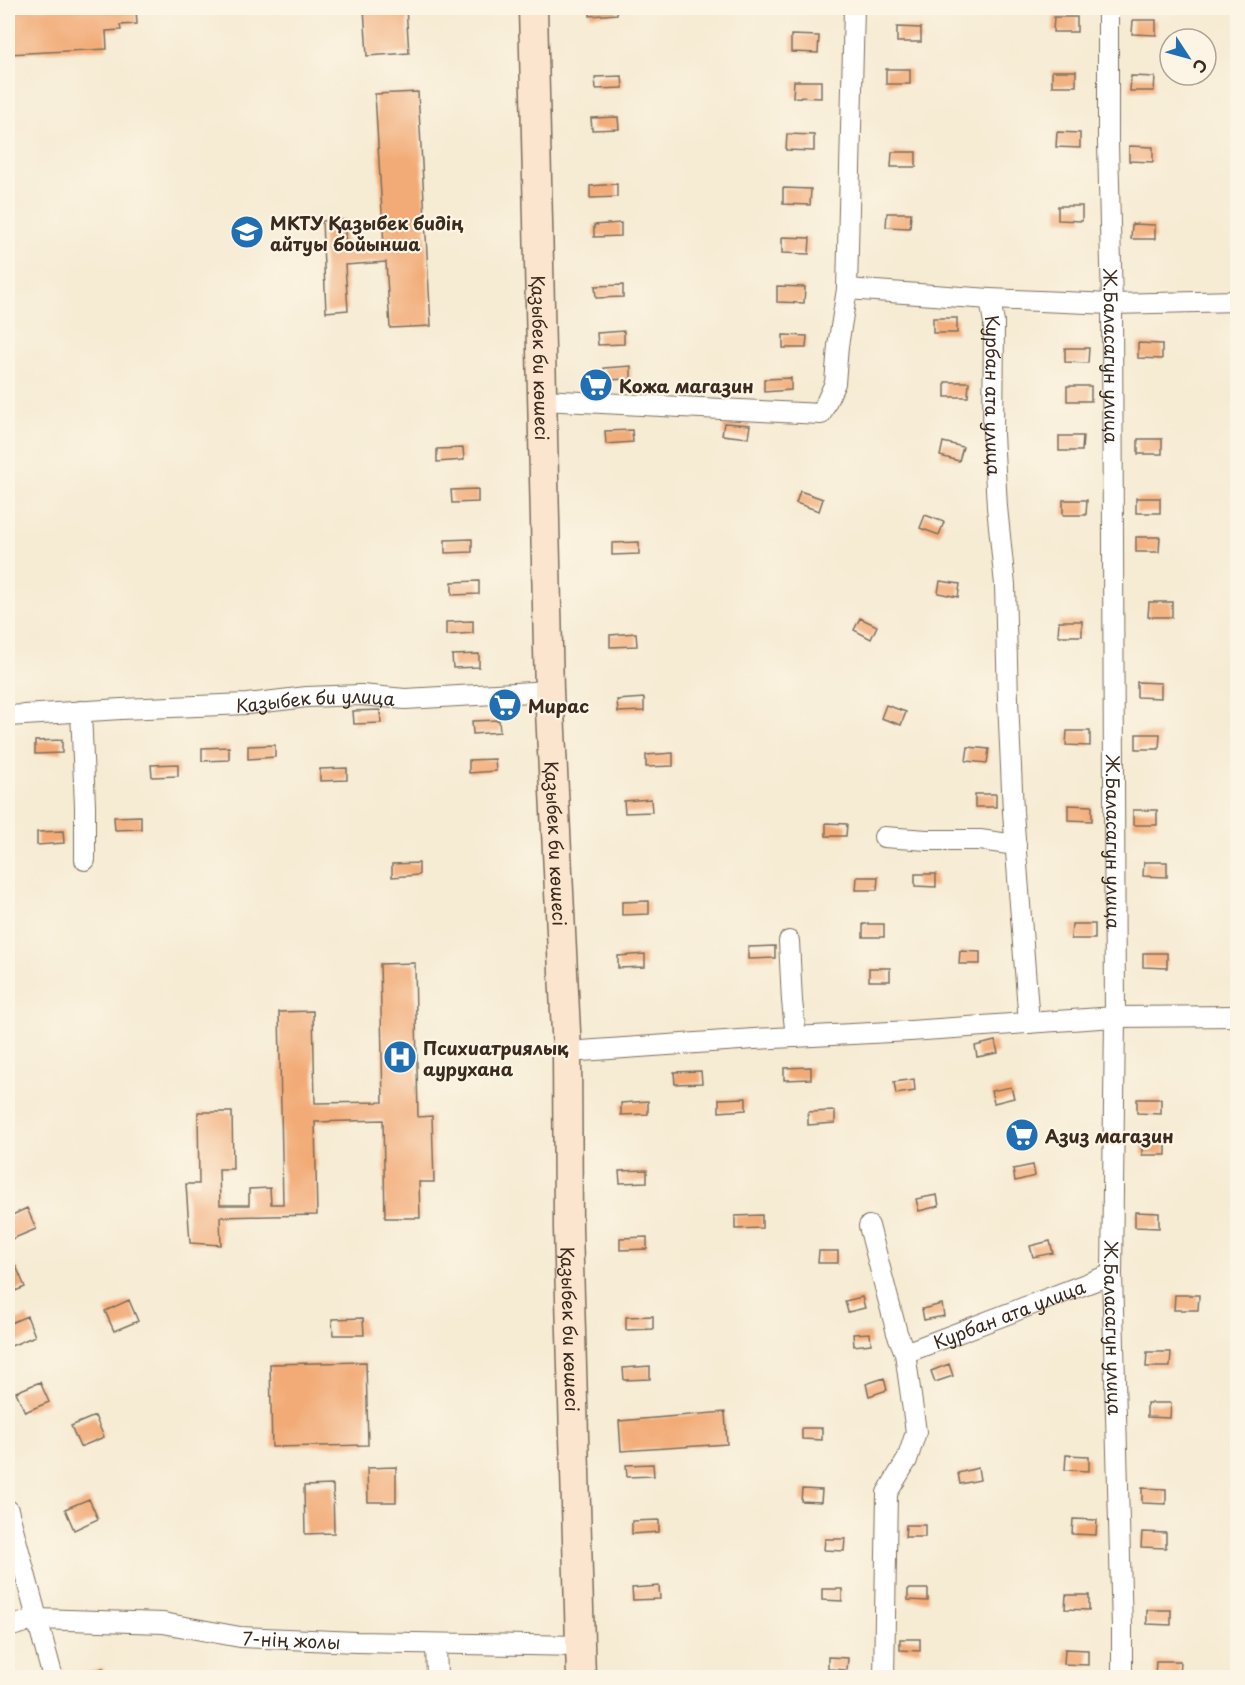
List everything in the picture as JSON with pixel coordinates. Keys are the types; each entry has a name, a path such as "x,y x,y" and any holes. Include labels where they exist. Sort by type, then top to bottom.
{"main road":[{"name":"Қазыбек би көшесі","path":"533,8 549,691 567,1052 568,1229 580,1677"}],"street":[{"path":"542,400 821,414 835,383 847,289 854,8"},
{"name":"Ж.Баласагун улица","path":"1108,8 1108,144 1112,304 1114,1017 1112,1274 1122,1677"},
{"name":"Курбан ата улица","path":"847,289 990,299 994,323 993,434 1005,585 1008,700 1029,1023"},
{"path":"990,299 1112,304 1238,301"},
{"name":"Казыбек би улица","path":"8,716 247,704 307,697 361,695 405,699 549,691"},
{"path":"81,711 85,861"},
{"path":"885,837 980,840 1016,845"},
{"path":"789,941 796,1037"},
{"path":"567,1052 1114,1017 1238,1016"},
{"path":"869,1226 897,1333 905,1353 916,1432 907,1460 887,1494 884,1677"},
{"name":"Курбан ата улица","path":"905,1353 1112,1274"},
{"path":"8,1510 53,1677"},
{"name":"7-нің жолы","path":"8,1627 37,1619 163,1623 240,1637 356,1642 580,1646"},
{"path":"436,1644 437,1677"}],"building":[{"path":"8,8 136,8 137,24 120,25 121,30 106,31 107,49 8,54"},
{"path":"364,8 406,8 409,53 367,56"},
{"path":"590,8 617,8 617,14 590,16"},
{"path":"1054,17 1077,17 1077,32 1053,32"},
{"path":"1133,20 1156,20 1156,35 1132,34"},
{"path":"897,27 921,28 921,42 897,42"},
{"path":"791,35 819,36 818,53 791,52"},
{"path":"886,69 910,69 910,84 886,84"},
{"path":"1052,71 1076,71 1076,86 1052,86"},
{"path":"622,76 623,88 596,89 595,77"},
{"path":"1131,76 1155,77 1154,91 1130,91"},
{"path":"794,81 821,81 821,98 793,97"},
{"path":"418,92 431,326 390,328 386,262 345,265 348,310 326,312 322,221 344,220 346,248 384,246 375,94"},
{"path":"618,117 619,129 592,130 591,118"},
{"path":"1057,132 1080,133 1080,148 1056,147"},
{"path":"787,134 814,135 814,151 786,150"},
{"path":"1129,146 1153,147 1153,162 1129,161"},
{"path":"892,152 916,152 916,167 891,167"},
{"path":"617,184 617,197 590,198 590,186"},
{"path":"783,188 811,189 810,205 783,204"},
{"path":"1058,206 1082,206 1082,221 1058,220"},
{"path":"887,213 911,213 910,228 886,227"},
{"path":"621,223 621,236 594,237 594,225"},
{"path":"1132,224 1155,225 1155,239 1131,239"},
{"path":"782,237 810,238 809,254 782,253"},
{"path":"623,285 623,297 596,298 595,286"},
{"path":"777,286 805,287 804,303 777,302"},
{"path":"933,318 957,318 957,333 933,333"},
{"path":"624,331 624,344 598,345 597,333"},
{"path":"783,335 807,336 806,348 783,348"},
{"path":"1138,343 1162,344 1162,359 1138,358"},
{"path":"1065,348 1089,348 1088,363 1065,362"},
{"path":"631,366 631,379 604,380 604,368"},
{"path":"791,378 791,390 764,392 764,379"},
{"path":"945,382 969,382 968,397 945,397"},
{"path":"1067,386 1091,386 1091,401 1067,401"},
{"path":"724,423 750,425 748,438 722,435"},
{"path":"632,430 633,442 606,444 605,431"},
{"path":"1059,436 1083,436 1082,451 1059,451"},
{"path":"1138,439 1162,439 1162,454 1138,454"},
{"path":"943,442 963,447 959,461 940,456"},
{"path":"463,448 464,460 437,462 437,449"},
{"path":"478,489 478,502 452,503 451,490"},
{"path":"800,491 823,499 819,511 796,503"},
{"path":"1136,498 1160,498 1160,513 1136,513"},
{"path":"1063,500 1087,500 1086,515 1063,515"},
{"path":"925,515 944,522 939,535 920,528"},
{"path":"1136,537 1160,537 1159,552 1136,552"},
{"path":"472,539 472,552 445,553 445,540"},
{"path":"639,542 639,554 612,555 612,543"},
{"path":"479,581 479,594 452,595 452,582"},
{"path":"940,581 960,584 958,597 938,593"},
{"path":"1149,602 1172,602 1172,617 1148,617"},
{"path":"860,618 877,626 871,639 854,630"},
{"path":"473,621 473,633 446,635 446,622"},
{"path":"1059,621 1082,621 1082,636 1058,636"},
{"path":"636,633 637,646 610,647 610,635"},
{"path":"479,654 479,667 453,668 452,655"},
{"path":"1137,682 1161,683 1161,698 1137,697"},
{"name":"Мирас","path":"497,698 512,698 512,711 497,712"},
{"path":"644,698 644,711 618,712 617,700"},
{"path":"886,705 906,712 901,725 881,718"},
{"path":"380,710 381,723 354,724 353,711"},
{"path":"499,720 500,732 473,734 472,721"},
{"path":"1067,731 1090,731 1090,746 1066,745"},
{"path":"1136,734 1160,734 1159,749 1136,749"},
{"path":"62,740 62,753 35,754 35,741"},
{"path":"275,745 275,757 248,759 248,746"},
{"path":"229,747 229,760 202,761 202,748"},
{"path":"968,747 989,749 987,763 966,761"},
{"path":"673,753 673,766 646,767 646,755"},
{"path":"495,759 496,771 469,773 469,760"},
{"path":"178,764 178,776 152,777 151,765"},
{"path":"347,768 347,780 320,781 320,769"},
{"path":"975,794 996,794 996,807 975,807"},
{"path":"651,799 652,812 625,813 624,801"},
{"path":"1068,805 1092,806 1092,821 1068,820"},
{"path":"1133,810 1157,810 1157,825 1133,825"},
{"path":"141,816 141,829 115,830 114,817"},
{"path":"826,823 847,824 846,836 826,836"},
{"path":"63,831 64,843 37,845 37,832"},
{"path":"1144,862 1167,862 1167,877 1143,876"},
{"path":"419,863 419,875 392,877 392,864"},
{"path":"915,874 936,874 936,887 915,886"},
{"path":"857,877 878,877 877,890 856,890"},
{"path":"649,901 649,914 622,915 622,902"},
{"path":"863,924 884,924 884,937 863,937"},
{"path":"1072,924 1095,924 1095,939 1071,939"},
{"path":"775,946 775,958 748,959 748,947"},
{"path":"960,951 980,952 980,964 959,964"},
{"path":"1143,953 1167,953 1167,968 1143,967"},
{"path":"645,954 645,967 618,968 618,956"},
{"name":"Психиатриялық аурухана","path":"415,963 418,1117 432,1116 434,1182 419,1182 420,1218 385,1218 383,1120 315,1122 317,1215 220,1217 221,1245 190,1243 186,1184 199,1184 198,1112 232,1112 233,1169 219,1169 220,1205 249,1205 249,1189 270,1188 271,1204 283,1204 279,1012 313,1011 315,1103 383,1102 380,964"},
{"path":"869,968 890,968 890,981 869,981"},
{"path":"995,1041 998,1053 977,1057 975,1046"},
{"path":"811,1067 811,1079 784,1080 784,1068"},
{"path":"701,1071 702,1083 675,1084 674,1072"},
{"path":"914,1079 915,1091 896,1094 894,1082"},
{"path":"1011,1087 1014,1098 994,1103 991,1091"},
{"path":"746,1098 746,1110 719,1112 719,1099"},
{"path":"1137,1099 1161,1099 1161,1114 1137,1113"},
{"path":"648,1101 648,1114 621,1115 621,1103"},
{"path":"835,1111 835,1123 808,1125 808,1112"},
{"path":"1142,1140 1166,1141 1166,1155 1142,1155"},
{"path":"1033,1165 1035,1176 1015,1181 1013,1169"},
{"path":"647,1170 647,1182 620,1183 619,1171"},
{"path":"937,1195 939,1206 919,1211 916,1199"},
{"path":"27,1208 36,1229 12,1239 8,1228 8,1217"},
{"path":"1135,1212 1159,1213 1159,1228 1135,1227"},
{"path":"762,1215 762,1228 735,1229 735,1216"},
{"path":"647,1237 647,1249 620,1250 620,1238"},
{"path":"1050,1241 1053,1253 1033,1257 1030,1246"},
{"path":"819,1251 838,1251 838,1263 818,1263"},
{"path":"16,1266 25,1287 8,1294 8,1270"},
{"path":"1175,1295 1199,1295 1198,1310 1174,1310"},
{"path":"862,1297 865,1308 848,1312 845,1301"},
{"path":"129,1300 138,1321 114,1331 105,1311"},
{"path":"942,1304 944,1316 924,1320 922,1309"},
{"path":"27,1316 35,1336 11,1346 8,1338 8,1324"},
{"path":"653,1316 653,1329 626,1330 626,1317"},
{"path":"363,1318 364,1335 333,1335 332,1319"},
{"path":"870,1333 871,1344 854,1346 853,1334"},
{"path":"1147,1352 1171,1352 1170,1367 1146,1367"},
{"path":"366,1362 368,1445 272,1447 270,1364"},
{"path":"949,1364 953,1376 935,1382 931,1371"},
{"path":"650,1366 650,1379 624,1380 623,1368"},
{"path":"884,1378 887,1390 869,1396 866,1384"},
{"path":"40,1382 49,1402 25,1412 16,1392"},
{"path":"1147,1403 1171,1403 1170,1418 1147,1417"},
{"path":"725,1412 727,1444 621,1451 619,1421"},
{"path":"95,1416 104,1437 80,1447 71,1426"},
{"path":"802,1428 822,1428 822,1440 802,1439"},
{"path":"1066,1455 1089,1456 1089,1471 1065,1470"},
{"path":"653,1464 654,1476 627,1477 626,1465"},
{"path":"396,1467 396,1502 368,1502 367,1468"},
{"path":"978,1468 980,1480 960,1484 958,1473"},
{"path":"333,1485 334,1533 305,1534 304,1486"},
{"path":"1142,1488 1166,1489 1166,1504 1142,1503"},
{"path":"802,1489 822,1490 821,1502 801,1501"},
{"path":"89,1499 98,1519 74,1530 65,1509"},
{"path":"1073,1519 1097,1520 1096,1535 1072,1534"},
{"path":"659,1520 659,1532 632,1534 632,1521"},
{"path":"906,1525 925,1525 925,1537 905,1537"},
{"path":"1142,1532 1166,1533 1166,1548 1141,1547"},
{"path":"825,1539 845,1539 844,1551 824,1550"},
{"path":"659,1586 660,1599 633,1600 632,1588"},
{"path":"822,1589 842,1589 842,1601 822,1600"},
{"path":"908,1589 928,1589 928,1601 908,1600"},
{"path":"1066,1595 1089,1595 1089,1610 1065,1609"},
{"path":"1147,1610 1171,1610 1171,1625 1147,1624"},
{"path":"900,1639 920,1639 920,1651 900,1650"},
{"path":"1065,1649 1088,1650 1088,1665 1064,1664"},
{"path":"828,1657 848,1658 847,1670 828,1669"},
{"path":"1156,1661 1180,1661 1179,1676 1155,1676"},
{"path":"103,1668 106,1678 84,1678 83,1674"},
{"path":"666,1672 666,1678 640,1678 639,1673"}],"place":[{"name":"МКТУ Қазыбек бидің айтуы бойынша","path":"247,232"},
{"name":"Кожа магазин","path":"596,385"},
{"name":"Мирас","path":"505,705"},
{"name":"Психиатриялық аурухана","path":"400,1057"},
{"name":"Азиз магазин","path":"1022,1135"}]}
